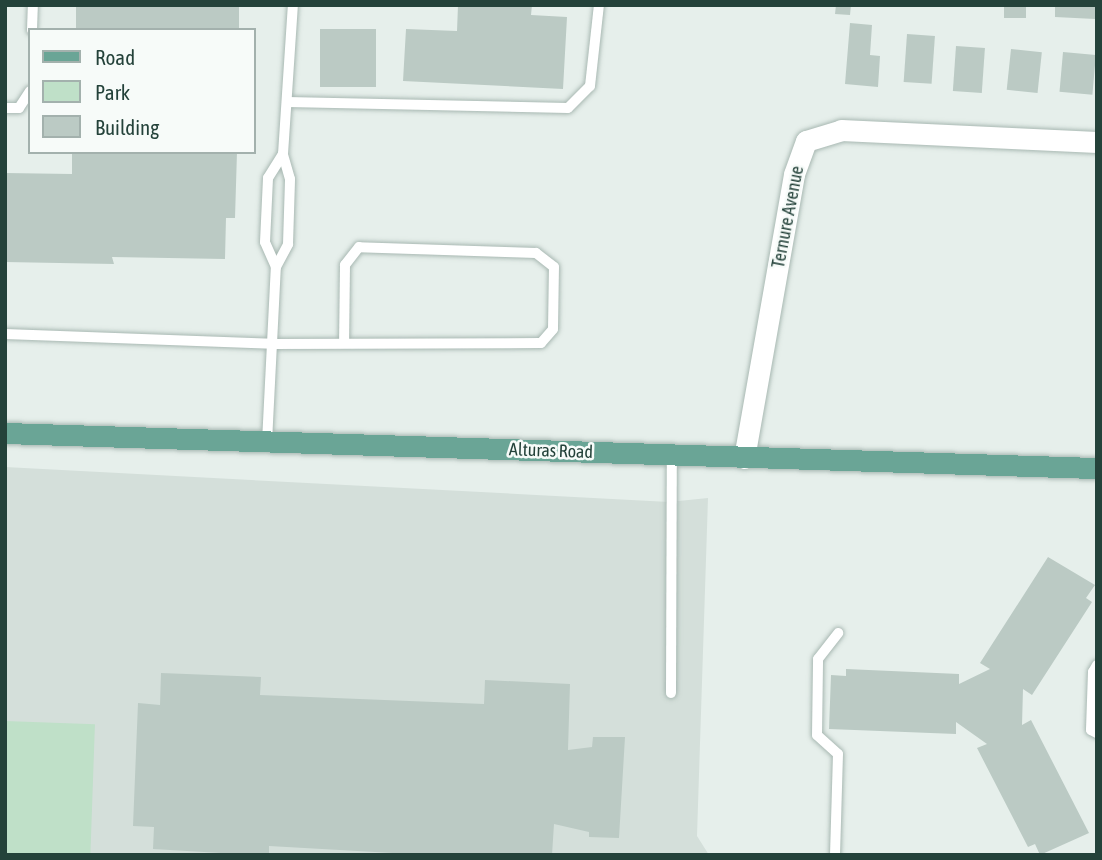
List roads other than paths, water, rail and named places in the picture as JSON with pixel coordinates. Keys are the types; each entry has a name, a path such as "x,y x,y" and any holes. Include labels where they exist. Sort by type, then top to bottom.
{"main road":[{"name":"Alturas Road","path":"5,433 1097,468"}],"street":[{"name":"Ternure Avenue","path":"744,458 794,174 806,141 841,130 1097,142"}],"lane":[{"path":"32,28 33,5"},
{"path":"267,442 276,267 288,244 290,179 283,154 293,5"},
{"path":"287,102 568,108 590,86 599,5"},
{"path":"5,108 19,108 28,94"},
{"path":"276,267 265,242 268,178 283,154"},
{"path":"5,334 272,344 541,343 553,329 554,267 536,253 359,247 345,265 344,342"},
{"path":"671,693 672,456"},
{"path":"835,855 838,754 817,735 818,659 838,633"},
{"path":"1097,665 1093,672 1091,730 1097,733"}]}
